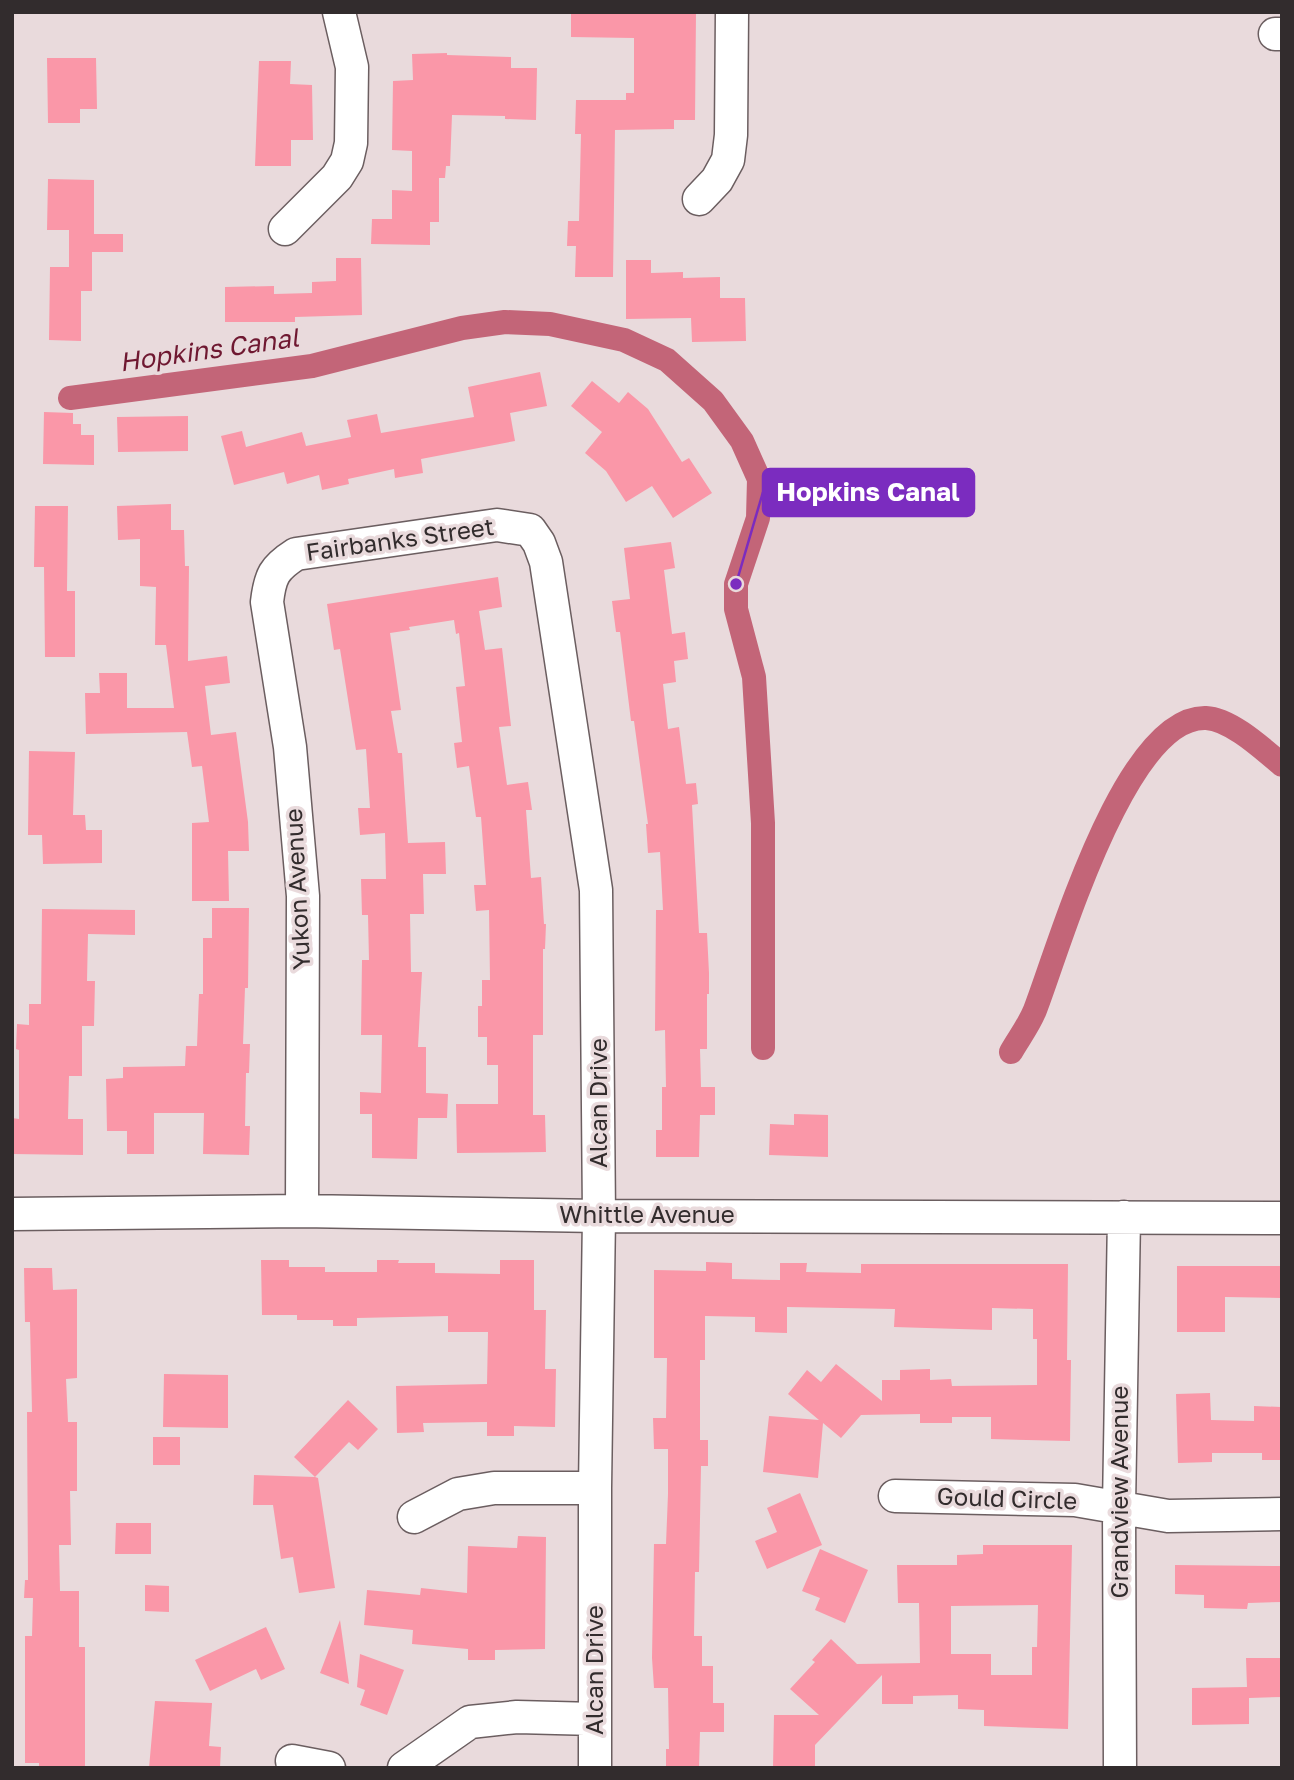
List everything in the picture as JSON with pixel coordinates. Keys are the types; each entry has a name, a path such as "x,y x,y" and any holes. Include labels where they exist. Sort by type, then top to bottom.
{"street":[{"path":"285,229 337,177 347,161 351,143 352,67 339,12"},
{"path":"699,200 716,180 727,160 732,135 732,12"},
{"name":"Fairbanks Street","path":"275,570 296,554 496,525 530,530"},
{"name":"Alcan Drive","path":"530,530 539,543 546,562 596,890 599,1216 595,1768"},
{"name":"Yukon Avenue","path":"275,570 267,602 289,747 303,896 302,1211"},
{"name":"Whittle Avenue","path":"12,1214 302,1211 599,1216 1282,1218"},
{"name":"Grandview Avenue","path":"1120,1768 1119,1507 1124,1217"},
{"path":"414,1517 458,1493 494,1488 595,1488"},
{"name":"Gould Circle","path":"895,1496 1075,1500 1168,1516 1282,1514"},
{"path":"404,1768 470,1722 517,1717 595,1719"},
{"path":"292,1761 329,1768"}],"building":[{"path":"571,12 696,12 695,120 674,120 674,129 615,130 613,277 575,277 576,246 567,246 568,221 579,221 581,134 575,134 576,100 626,100 626,93 634,93 634,38 571,37"},
{"path":"412,54 511,57 511,68 537,68 536,120 505,119 505,116 452,115 450,166 446,166 445,178 439,178 439,222 430,222 430,245 371,244 372,219 392,219 392,190 412,191 412,151 392,150 393,81 413,80"},
{"path":"47,58 96,58 97,109 80,109 80,123 48,123"},
{"path":"259,61 291,61 290,84 312,85 313,140 291,140 291,166 255,166"},
{"path":"48,179 94,180 94,234 123,234 123,252 92,252 92,291 81,291 81,341 49,340 50,267 69,267 69,230 47,230"},
{"path":"336,258 361,258 362,315 295,317 295,322 225,322 225,287 274,286 274,294 312,293 312,282 336,281"},
{"path":"626,260 651,260 651,273 683,272 683,278 720,277 720,298 745,298 746,341 692,342 691,318 626,319"},
{"path":"540,372 547,406 510,413 515,441 421,459 423,473 395,478 394,469 348,479 349,484 322,490 319,475 287,484 284,472 234,485 221,436 242,431 246,447 302,432 306,446 351,437 347,420 377,414 381,433 474,417 468,387"},
{"path":"592,381 619,403 628,392 648,409 682,462 689,458 712,493 673,518 652,486 626,502 606,471 585,453 602,432 571,406"},
{"path":"44,412 73,413 73,424 81,424 81,435 94,435 94,465 43,464"},
{"path":"188,416 188,451 118,452 117,417"},
{"path":"171,504 171,530 184,530 185,566 189,566 188,661 227,656 230,683 205,686 211,735 236,732 248,822 249,851 228,851 229,901 192,901 192,823 209,822 202,766 192,767 187,732 86,734 85,693 100,693 99,673 127,673 127,708 174,708 166,645 155,645 156,587 140,586 140,539 118,540 117,506"},
{"path":"35,506 68,506 67,591 75,591 75,657 45,657 44,567 34,567"},
{"path":"671,542 675,568 664,570 672,634 685,632 688,659 674,661 676,682 663,684 668,729 679,727 686,784 696,783 698,804 692,805 699,933 707,933 709,973 707,1049 700,1049 701,1087 715,1087 715,1115 700,1115 699,1157 656,1157 656,1130 662,1130 662,1087 666,1087 665,1030 655,1031 656,910 663,910 660,852 648,853 648,824 634,721 631,721 620,632 616,632 612,601 630,599 624,548"},
{"path":"498,577 502,607 479,611 485,650 502,648 511,726 499,727 507,785 528,782 532,810 526,810 531,878 541,877 546,924 543,949 543,1035 533,1035 533,1115 545,1115 546,1152 457,1153 456,1104 498,1104 498,1065 487,1065 487,1037 478,1037 478,1006 482,1006 482,980 490,980 489,910 476,911 474,885 486,885 481,817 476,817 469,766 457,768 454,743 462,742 456,687 465,686 459,633 456,634 454,620 390,633 401,710 391,711 398,753 402,753 408,843 445,842 446,874 423,874 424,914 410,914 411,972 422,972 418,1047 426,1047 426,1093 448,1094 447,1118 418,1118 417,1159 372,1158 372,1114 360,1114 360,1092 381,1093 382,1035 361,1035 362,960 369,960 368,915 362,915 361,879 386,879 385,833 360,835 358,808 370,808 366,749 356,750 340,649 334,650 327,604"},
{"path":"29,751 75,752 73,815 85,815 86,830 102,830 102,863 43,864 42,835 28,835"},
{"path":"212,908 249,908 248,988 245,988 243,1044 250,1044 249,1073 246,1073 245,1126 250,1126 249,1155 203,1154 204,1113 154,1113 154,1154 127,1154 127,1131 107,1131 106,1079 123,1078 123,1067 185,1066 186,1046 197,1046 199,994 203,994 203,938 212,938"},
{"path":"42,909 135,910 135,935 88,934 87,981 95,981 94,1026 82,1026 82,1076 69,1076 68,1119 83,1119 83,1155 12,1154 12,1118 19,1119 17,1024 29,1025 29,1004 41,1004"},
{"path":"794,1114 828,1115 828,1157 769,1155 770,1124 794,1125"},
{"path":"261,1260 289,1260 289,1267 325,1267 325,1272 377,1272 377,1260 399,1260 398,1263 435,1263 435,1273 500,1274 500,1260 534,1260 534,1310 546,1310 545,1369 556,1369 555,1427 514,1426 514,1436 487,1436 487,1422 423,1423 424,1432 397,1433 396,1386 487,1384 488,1332 448,1332 448,1316 357,1318 357,1326 333,1326 333,1320 297,1320 297,1315 262,1315"},
{"path":"706,1262 732,1263 732,1279 780,1280 780,1263 807,1263 806,1272 861,1273 861,1264 1068,1264 1070,1441 991,1439 991,1417 952,1417 952,1423 920,1423 920,1414 861,1415 841,1438 823,1423 818,1478 763,1472 769,1416 819,1420 788,1394 807,1370 821,1382 836,1364 882,1401 882,1380 900,1380 900,1370 930,1369 930,1380 951,1379 952,1386 1037,1385 1037,1339 1033,1339 1033,1309 992,1308 992,1330 894,1327 895,1309 787,1307 787,1333 755,1332 755,1317 705,1316 705,1360 700,1360 700,1440 708,1440 708,1466 701,1466 699,1572 695,1572 694,1636 702,1636 702,1666 713,1666 713,1703 724,1703 724,1732 700,1732 699,1768 666,1768 666,1749 669,1749 668,1688 654,1688 652,1658 654,1544 666,1544 668,1494 668,1449 654,1449 653,1418 666,1418 667,1358 654,1358 654,1270 706,1271"},
{"path":"1177,1266 1282,1266 1282,1298 1225,1297 1225,1332 1177,1332"},
{"path":"24,1268 52,1268 53,1290 77,1289 77,1378 66,1379 68,1422 77,1422 77,1491 70,1491 71,1545 59,1545 60,1591 79,1591 79,1647 85,1647 85,1768 39,1768 39,1763 25,1763 25,1636 32,1636 33,1598 24,1598 25,1580 28,1580 27,1412 32,1412 30,1322 25,1322"},
{"path":"164,1374 228,1375 228,1428 163,1427"},
{"path":"1210,1393 1211,1420 1254,1421 1254,1406 1281,1407 1282,1460 1262,1460 1262,1453 1212,1453 1212,1462 1178,1463 1176,1394"},
{"path":"348,1400 378,1429 358,1450 349,1442 315,1477 294,1457"},
{"path":"153,1437 180,1437 180,1465 153,1465"},
{"path":"254,1475 318,1478 335,1588 299,1593 293,1557 281,1559 273,1505 253,1505"},
{"path":"800,1493 822,1545 767,1569 755,1541 777,1532 767,1508"},
{"path":"116,1523 151,1523 151,1554 115,1554"},
{"path":"518,1536 546,1537 545,1649 495,1650 495,1660 468,1660 468,1649 412,1644 413,1630 364,1625 367,1590 420,1595 421,1588 467,1593 468,1546 517,1548"},
{"path":"983,1545 1072,1545 1068,1729 984,1726 984,1710 958,1709 958,1695 913,1696 913,1704 882,1704 882,1675 815,1745 815,1768 773,1768 774,1715 819,1715 790,1689 815,1662 812,1660 831,1639 857,1664 920,1663 919,1603 898,1603 897,1565 957,1565 957,1555 983,1554","holes":["1038,1605 1037,1647 1032,1647 1032,1675 991,1675 991,1654 951,1654 951,1606"]},
{"path":"820,1549 868,1570 845,1623 815,1610 820,1598 802,1591"},
{"path":"1175,1565 1282,1566 1282,1602 1248,1603 1247,1609 1204,1608 1204,1595 1175,1594"},
{"path":"145,1585 169,1586 169,1612 145,1611"},
{"path":"340,1620 349,1684 320,1673"},
{"path":"266,1627 285,1669 261,1680 256,1669 210,1691 195,1660"},
{"path":"360,1654 404,1670 387,1715 360,1705 365,1690 357,1687"},
{"path":"1246,1658 1282,1658 1282,1697 1249,1698 1249,1724 1192,1725 1192,1688 1247,1687"},
{"path":"155,1701 212,1703 209,1746 221,1747 220,1768 149,1768"}],"waterway":[{"name":"Hopkins Canal","path":"70,398 312,366 462,328 505,322 550,324 624,340 667,360 713,401 742,441 759,479 758,518 736,584 736,609 754,677 763,823 763,1048"},
{"name":"Hopkins Canal","path":"1011,1052 1035,1010 1099,840 1123,793 1148,754 1176,727 1206,718 1236,729 1282,765"}],"place":[{"name":"Hopkins Canal","path":"736,584"}]}
